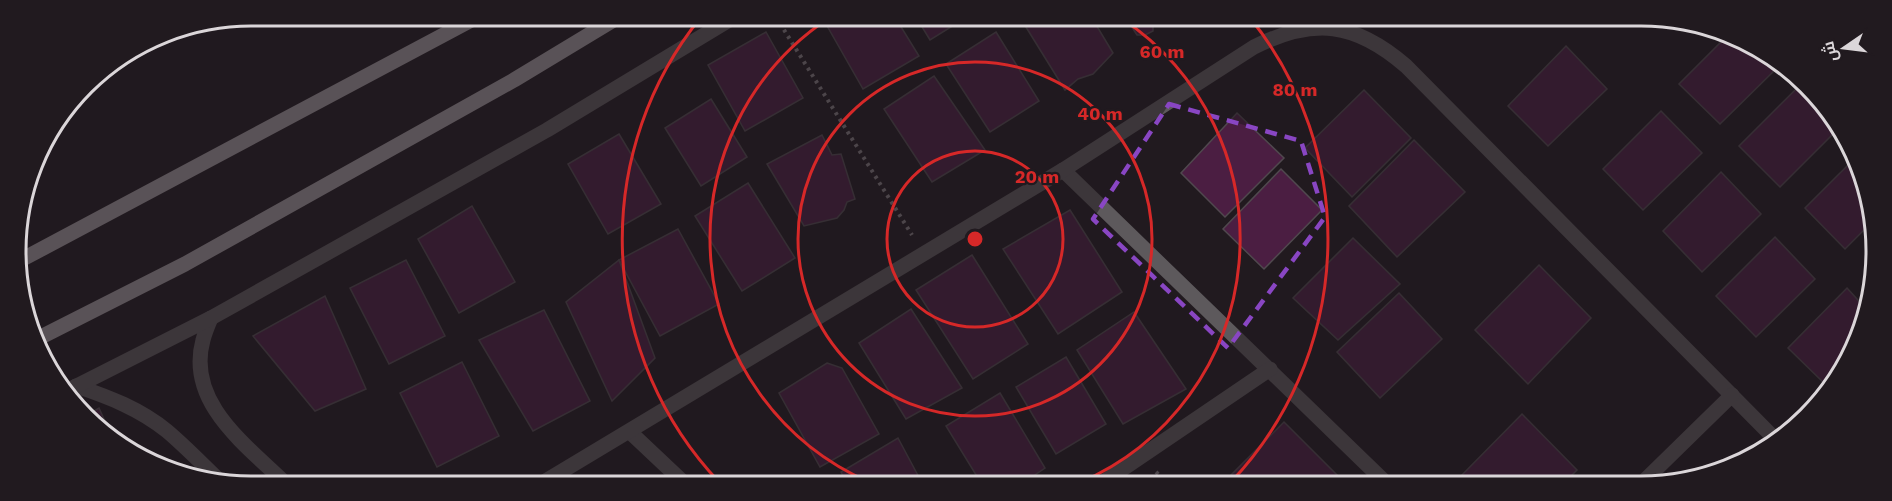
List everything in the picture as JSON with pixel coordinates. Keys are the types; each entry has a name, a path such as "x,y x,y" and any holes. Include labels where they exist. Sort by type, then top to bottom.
{"main road":[{"path":"26,257 460,26"},
{"path":"43,336 195,258 514,80 603,26"}],"street":[{"path":"73,388 211,318 547,130 718,26"},
{"path":"554,476 1063,170 1254,47 1278,35 1305,29 1333,29 1360,35 1385,48 1406,66 1771,435"},
{"path":"1063,170 1379,476"},
{"path":"211,318 202,341 201,366 205,392 216,414 278,476"},
{"path":"1112,476 1270,369"},
{"path":"75,391 109,397 139,412 167,431 210,472"},
{"path":"1650,475 1732,395"},
{"path":"630,432 677,476"}],"path":[{"path":"782,26 924,254"}],"highlighted area":[{"path":"1169,104 1301,141 1325,217 1228,348 1093,219"}],"building":[{"path":"827,26 901,26 919,56 863,89"},
{"path":"921,26 953,26 930,40"},
{"path":"1025,26 1097,26 1113,53 1093,74 1078,79 1065,90"},
{"path":"1131,26 1153,26 1153,31 1145,35 1137,35"},
{"path":"766,32 803,98 745,131 708,65"},
{"path":"996,32 1039,101 990,132 946,64"},
{"path":"1722,41 1767,63 1775,70 1720,124 1679,84"},
{"path":"1566,46 1607,89 1548,146 1508,106"},
{"path":"934,76 985,150 932,182 884,109"},
{"path":"1797,88 1811,102 1834,133 1780,187 1739,146"},
{"path":"1364,90 1411,138 1352,197 1305,148"},
{"path":"711,99 747,157 701,186 665,128"},
{"path":"1661,111 1702,153 1643,210 1603,169"},
{"path":"1237,113 1284,158 1225,217 1181,173"},
{"path":"619,134 661,204 608,234 568,164"},
{"path":"822,135 832,155 841,154 855,199 847,202 837,218 804,226 767,164"},
{"path":"1414,140 1465,192 1397,257 1349,206"},
{"path":"1849,164 1859,192 1866,228 1845,249 1805,208"},
{"path":"1281,169 1322,210 1264,269 1223,229"},
{"path":"1721,172 1761,214 1702,272 1663,231"},
{"path":"748,183 795,258 742,291 695,216"},
{"path":"472,206 515,282 459,313 418,239"},
{"path":"1070,210 1122,292 1058,334 1003,249"},
{"path":"678,229 719,304 660,336 619,260"},
{"path":"1775,237 1815,279 1756,337 1716,296"},
{"path":"1353,238 1400,284 1338,340 1293,298"},
{"path":"972,255 1028,344 973,379 916,290"},
{"path":"406,260 445,336 389,364 350,288"},
{"path":"619,260 655,358 612,401 566,302"},
{"path":"1539,265 1591,318 1528,384 1475,330"},
{"path":"1847,288 1860,303 1849,337 1824,383 1788,348"},
{"path":"1399,293 1442,339 1380,398 1337,352"},
{"path":"325,296 366,389 315,411 253,336"},
{"path":"911,309 962,388 906,419 859,343"},
{"path":"544,310 590,401 533,431 479,340"},
{"path":"1134,312 1186,389 1123,424 1077,350"},
{"path":"1066,357 1106,424 1056,454 1016,387"},
{"path":"462,362 499,436 437,467 400,393"},
{"path":"827,363 842,368 879,434 820,467 779,393"},
{"path":"1000,393 1045,468 1033,476 977,476 946,426"},
{"path":"99,408 106,423 102,420 93,412"},
{"path":"1522,414 1577,470 1571,476 1461,476"},
{"path":"1284,422 1338,476 1230,476"},
{"path":"898,438 918,476 843,476 841,472"}]}
